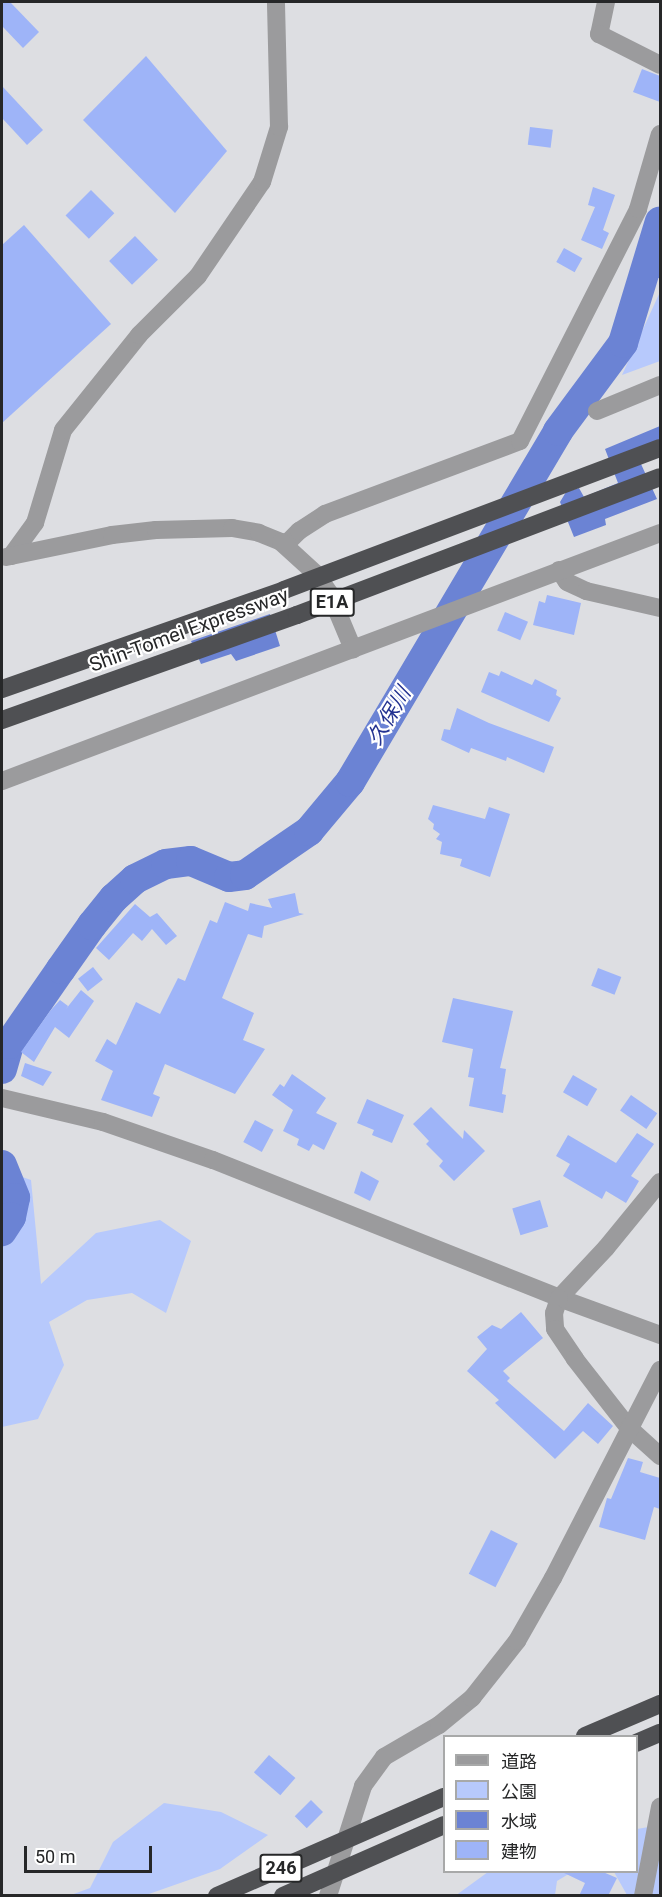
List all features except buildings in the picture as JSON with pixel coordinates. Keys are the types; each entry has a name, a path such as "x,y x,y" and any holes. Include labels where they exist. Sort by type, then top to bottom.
{"highway":[{"name":"Shin-Tomei Expressway","path":"2,689 295,586 660,448"},
{"name":"Shin-Tomei Expressway","path":"2,720 297,615 660,477"},
{"path":"590,1735 660,1704"},
{"path":"638,1742 660,1733"},
{"name":"246","path":"217,1896 443,1797"},
{"name":"246","path":"283,1896 443,1825"}],"street":[{"path":"6,557 35,523 63,430 139,335 198,276 262,182 279,127 276,2"},
{"path":"606,2 599,34 660,65"},
{"path":"285,545 299,531 325,514 520,441 638,209 660,134"},
{"path":"597,411 660,385"},
{"path":"6,557 112,535 202,527 232,528 259,533 285,545 316,574 330,594 353,649"},
{"path":"2,781 660,533"},
{"path":"559,570 567,582 586,591 660,608"},
{"path":"8,1100 103,1122 213,1160 559,1298 660,1335"},
{"path":"660,1182 606,1248 559,1298 554,1313 555,1329 629,1428 660,1456"},
{"path":"328,1896 363,1786 384,1757 439,1725 472,1698 517,1641 553,1578 660,1370"},
{"path":"644,1896 660,1807"}],"green space":[{"path":"660,292 660,361 622,375"},
{"path":"2,1170 31,1180 41,1284 96,1233 160,1220 191,1241 166,1313 132,1293 87,1300 49,1322 64,1365 38,1419 2,1427"},
{"path":"164,1803 221,1812 268,1835 220,1869 146,1895 71,1895 90,1888 113,1842"},
{"path":"660,1825 660,1895 627,1895 615,1873 638,1873 638,1829"},
{"path":"487,1873 570,1873 557,1881 555,1895 455,1896"}],"water":[{"path":"660,426 660,456 641,464 657,499 605,519 606,525 574,537 560,502 566,492 579,488 584,497 618,483 605,449"},
{"path":"270,614 280,646 236,661 231,654 201,664 191,641"}],"waterway":[{"name":"久保川","path":"2,1069 9,1044 61,969 114,898 135,879 166,864 191,861 229,877 245,875 309,831 350,782 558,431 623,343 660,221"},
{"path":"645,275 660,275"},
{"name":"久保川","path":"2,1165 15,1198 11,1217 2,1231"}]}
